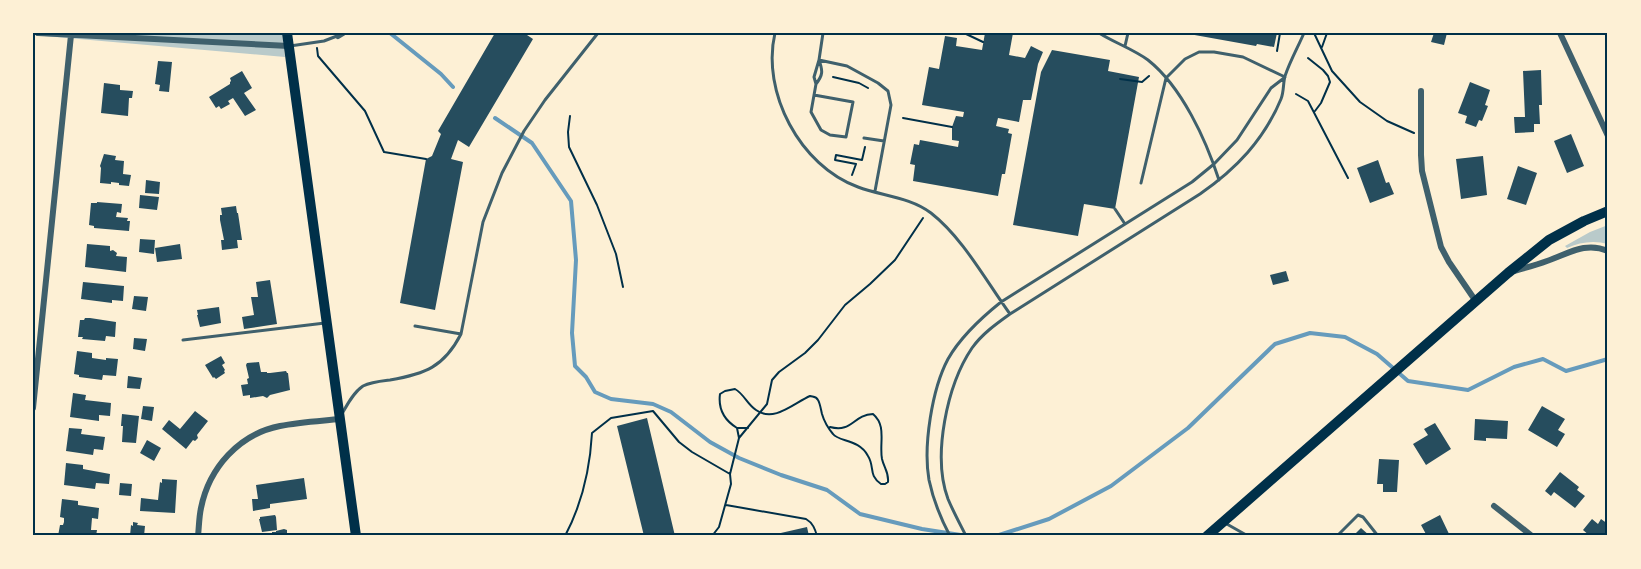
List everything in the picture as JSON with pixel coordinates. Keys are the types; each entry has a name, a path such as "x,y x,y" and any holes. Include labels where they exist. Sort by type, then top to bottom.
{"highway":[{"path":"287,33 356,536"},
{"path":"1207,536 1475,300 1548,240 1608,211"}],"street":[{"path":"38,33 289,46"},
{"path":"1560,33 1608,136"},
{"path":"33,408 71,34"},
{"path":"1421,91 1422,171 1441,247 1475,300"},
{"path":"1508,273 1549,261 1578,249 1593,248 1608,251"},
{"path":"198,536 201,509 207,488 218,466 236,447 260,432 279,426 340,419"},
{"path":"1494,506 1532,536"}],"lane":[{"path":"340,419 348,402 363,386 408,377 431,369 449,354 461,334 483,222 502,174 524,131 545,100 598,33"},
{"path":"775,33 772,55 774,77 782,106 793,131 802,144 843,180 857,187 905,200 928,211 940,220 973,259 1010,314"},
{"path":"814,95 853,102 846,137 830,135 821,130 811,112 814,95 816,84 815,69 819,60 823,33"},
{"path":"1099,33 1148,60 1166,78 1183,99 1220,180"},
{"path":"1125,46 1128,33"},
{"path":"966,536 948,498 943,478 941,453 950,399 963,363 973,347 987,331 1010,314 1220,180 1250,151 1263,133 1282,96 1285,77 1304,33"},
{"path":"289,46 316,42 340,34"},
{"path":"1141,183 1166,78 1185,59 1199,52 1214,51 1243,57 1285,77"},
{"path":"819,60 847,66 888,91 891,105 875,192"},
{"path":"816,84 823,71 819,60"},
{"path":"950,536 929,480 927,454 932,411 940,380 948,359 960,342 977,322 1001,302 1192,182 1214,164 1237,140 1271,88 1285,77"},
{"path":"865,138 884,141"},
{"path":"1115,209 1125,224"},
{"path":"183,340 326,322"},
{"path":"416,326 461,334"},
{"path":"1337,536 1358,515 1363,517 1378,536"},
{"path":"1224,522 1248,536"}],"path":[{"path":"964,33 983,42"},
{"path":"1277,51 1280,33"},
{"path":"1314,33 1332,71 1360,102 1387,121 1422,136"},
{"path":"1321,48 1327,33"},
{"path":"316,42 318,56 365,111 384,152 426,159"},
{"path":"1308,58 1323,70 1330,82 1314,112"},
{"path":"833,76 859,83 868,88"},
{"path":"1120,79 1142,82 1149,76"},
{"path":"1296,94 1308,101 1348,178"},
{"path":"570,117 568,132 570,147 597,205 616,254 623,286"},
{"path":"903,118 952,127"},
{"path":"852,175 856,164 835,160 836,155 862,160 865,138"},
{"path":"739,438 767,404 772,380 805,353 818,340 845,304 895,260 928,211"},
{"path":"712,536 719,527 726,504 731,484 730,474 739,438 736,428 721,412 720,394 735,389 757,411 771,415 814,396 818,399 824,421 832,433 857,444 867,453 872,476 881,484 888,482 889,474 882,460 881,427 878,418 873,414 865,414 844,429 830,428"},
{"path":"565,536 574,520 587,477 592,433 611,418 653,411 679,442 730,474"},
{"path":"736,428 748,428"},
{"path":"726,504 806,519 810,521 817,536"}],"shaded area":[{"path":"33,33 282,33 285,57 33,35"},
{"path":"1608,225 1608,244 1592,242 1567,248 1565,246 1590,232"}],"building":[{"path":"495,33 524,33 533,39 469,147 458,140 451,159 463,162 435,310 400,303 426,159 432,156 441,134 438,131"},
{"path":"985,33 1013,33 1009,55 1025,58 1031,46 1043,52 1038,64 1031,100 1023,100 1019,122 998,118 996,126 1009,129 1008,133 1012,134 1005,174 1002,174 998,196 913,181 915,165 910,164 914,144 919,145 920,140 958,147 959,141 952,140 952,127 956,116 963,117 964,112 922,105 929,67 939,69 945,36 957,38 956,46 982,50"},
{"path":"1189,33 1277,33 1274,47 1257,44 1256,46"},
{"path":"1434,33 1447,33 1444,45 1431,42"},
{"path":"1052,50 1110,60 1108,71 1139,77 1115,209 1084,204 1078,236 1013,225 1041,72"},
{"path":"158,61 172,62 169,92 159,91 160,85 155,84"},
{"path":"1541,70 1540,124 1534,124 1534,132 1515,133 1514,117 1525,117 1523,71"},
{"path":"242,71 252,88 244,93 256,110 245,116 233,98 228,101 230,104 221,109 219,106 216,108 209,97 230,84 230,78"},
{"path":"1470,82 1490,90 1485,105 1488,106 1482,121 1479,120 1476,127 1465,123 1467,116 1458,113"},
{"path":"104,83 120,85 120,90 133,91 132,98 129,98 128,116 101,113"},
{"path":"1571,134 1584,166 1567,173 1554,141"},
{"path":"104,154 116,156 115,160 124,161 123,174 131,175 129,186 111,182 111,184 100,183 100,166"},
{"path":"1483,156 1487,195 1461,199 1456,159"},
{"path":"1378,160 1386,183 1389,182 1394,194 1370,203 1357,168"},
{"path":"1518,166 1537,173 1526,205 1507,199"},
{"path":"146,180 160,182 159,194 145,193"},
{"path":"140,195 159,197 157,210 139,208"},
{"path":"91,203 122,204 121,213 117,212 116,217 128,218 129,231 94,228 89,225"},
{"path":"236,206 242,240 237,240 238,248 222,250 221,240 224,240 220,220 221,208"},
{"path":"140,239 155,240 154,254 139,252"},
{"path":"87,244 110,246 110,251 117,253 116,256 127,257 126,272 85,267"},
{"path":"180,244 182,259 157,262 155,248"},
{"path":"1286,271 1289,281 1273,285 1270,275"},
{"path":"270,280 277,324 244,329 242,317 254,315 251,297 258,297 256,282"},
{"path":"83,282 124,286 123,301 112,300 112,303 81,299"},
{"path":"134,296 148,297 146,311 132,309"},
{"path":"219,307 221,323 200,327 197,310"},
{"path":"85,318 116,322 115,337 106,336 105,341 78,337 80,320"},
{"path":"134,338 147,339 145,351 133,349"},
{"path":"77,351 92,353 92,358 118,359 116,376 103,375 102,380 79,377 74,374"},
{"path":"221,356 225,363 222,365 225,373 216,379 205,365"},
{"path":"259,362 261,372 286,371 290,390 270,395 267,398 243,396 241,385 248,384 247,379 249,378 246,365"},
{"path":"128,376 142,378 140,389 127,388"},
{"path":"73,393 86,395 85,400 111,403 110,416 99,415 99,421 70,417"},
{"path":"143,406 154,407 152,421 141,419"},
{"path":"1542,406 1565,419 1558,430 1565,434 1557,447 1528,430"},
{"path":"195,411 208,421 197,435 198,438 193,440 186,449 162,429 169,420 180,429"},
{"path":"122,414 139,416 136,443 122,442"},
{"path":"647,418 675,536 644,536 617,426"},
{"path":"1475,419 1508,421 1507,439 1474,440"},
{"path":"1435,423 1451,449 1426,465 1413,444 1428,435 1424,429"},
{"path":"69,428 82,429 81,434 105,437 103,450 94,449 93,455 66,451"},
{"path":"147,440 161,448 154,461 140,453"},
{"path":"1379,459 1399,460 1397,492 1383,492 1383,484 1377,484"},
{"path":"66,463 83,465 83,469 110,474 109,484 96,483 95,489 64,485"},
{"path":"1560,472 1579,487 1577,490 1585,496 1575,508 1554,492 1551,496 1545,491"},
{"path":"304,478 307,499 270,504 270,508 253,511 252,499 258,499 256,485"},
{"path":"162,479 177,480 175,513 140,511 141,498 158,500"},
{"path":"120,483 132,484 131,496 119,495"},
{"path":"62,499 78,501 78,505 99,508 98,519 92,518 91,530 97,530 96,536 58,536 60,525 64,522 64,518 60,517"},
{"path":"275,515 277,530 262,532 260,517"},
{"path":"1440,515 1450,536 1427,536 1421,525"},
{"path":"1592,519 1598,524 1601,519 1608,524 1608,536 1590,536 1583,530"},
{"path":"133,522 145,526 144,536 130,536"},
{"path":"807,527 809,536 772,536 772,535"},
{"path":"1361,528 1370,536 1353,536"},
{"path":"287,530 287,536 256,536 256,533 272,534 272,532"}],"waterway":[{"path":"390,33 441,74 453,87"},
{"path":"495,118 532,143 571,201 576,260 572,333 575,366 586,377 595,392 611,399 653,404 671,412 710,442 739,458 827,490 860,514 922,529 967,536"},
{"path":"996,536 1049,519 1111,486 1188,428 1275,344 1310,333 1345,337 1377,354 1408,381 1468,390 1514,367 1543,359 1566,371 1608,359"}]}
